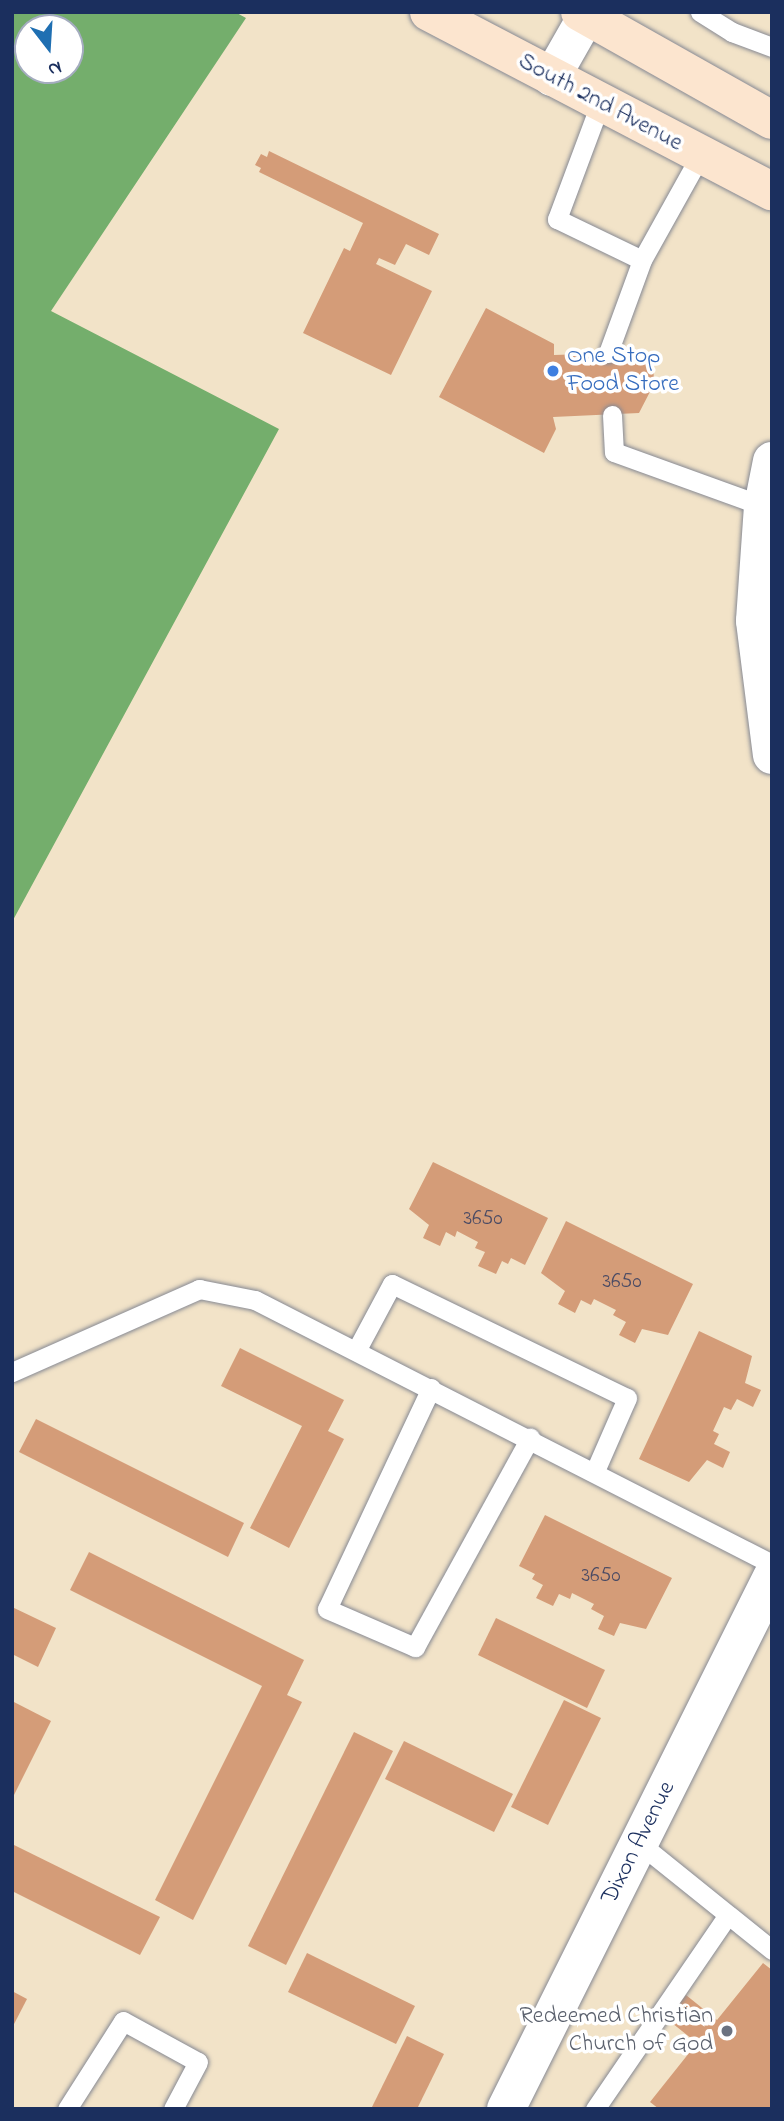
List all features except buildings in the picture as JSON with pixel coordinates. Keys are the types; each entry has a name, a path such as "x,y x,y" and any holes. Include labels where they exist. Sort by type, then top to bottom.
{"main road":[{"name":"South 2nd Avenue","path":"429,12 600,104 772,191"},
{"path":"584,13 772,120"}],"street":[{"path":"551,77 584,13"},
{"path":"772,461 763,506 755,621 772,755"},
{"name":"Dixon Avenue","path":"506,2109 772,1577"}],"lane":[{"path":"701,12 732,32 772,47"},
{"path":"600,104 557,219 642,260"},
{"path":"608,353 642,260 700,156"},
{"path":"612,415 614,452 763,506"},
{"path":"356,1351 392,1284 627,1398 595,1471"},
{"path":"12,1372 199,1289 255,1300 595,1471 772,1564"},
{"path":"431,1388 327,1609 415,1647 530,1438"},
{"path":"639,1843 772,1950"},
{"path":"595,2109 728,1915"},
{"path":"67,2109 123,2021 198,2062 173,2109"}],"green space":[{"path":"12,12 235,12 246,18 51,311 279,429 12,922"}],"place":[{"name":"One Stop Food Store","path":"553,371"},
{"name":"Redeemed Christian Church of God","path":"727,2031"}]}
